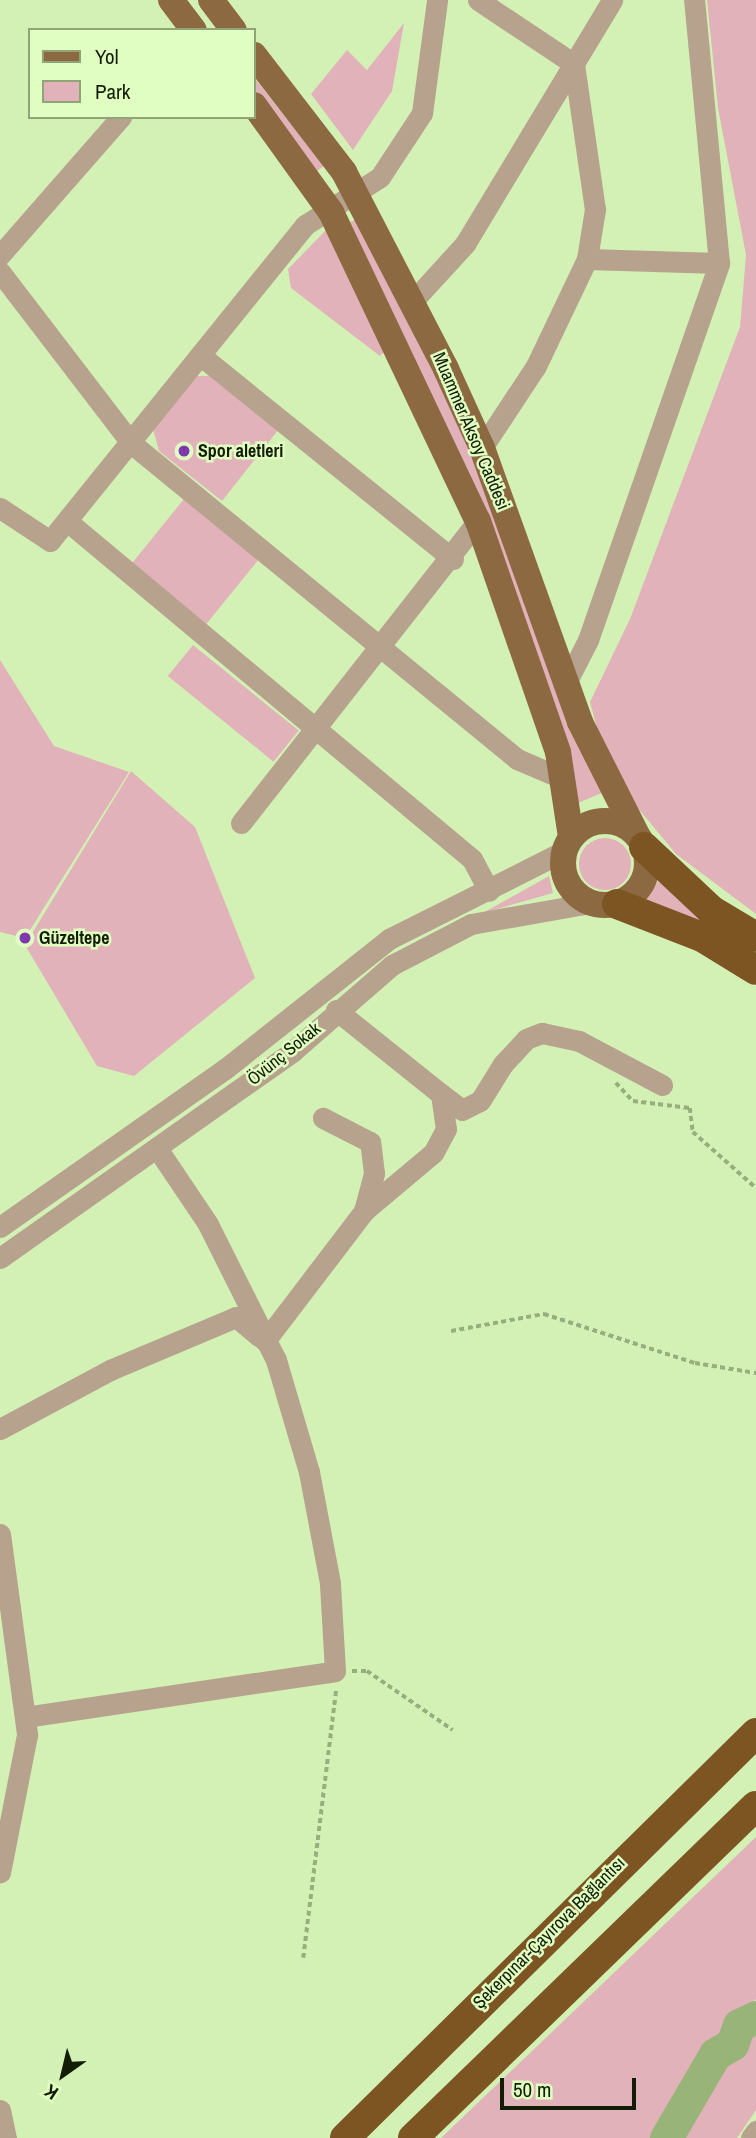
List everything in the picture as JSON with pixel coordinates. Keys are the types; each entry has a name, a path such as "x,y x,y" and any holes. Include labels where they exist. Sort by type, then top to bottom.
{"highway":[{"path":"641,841 711,910 756,937"},
{"path":"603,903 702,937 756,970"},
{"path":"703,1784 756,1723"},
{"name":"Şekerpınar-Çayırova Bağlantısı","path":"345,2138 756,1732"},
{"path":"413,2138 756,1806"}],"main road":[{"path":"171,0 192,28"},
{"path":"211,0 232,28"},
{"name":"Muammer Aksoy Caddesi","path":"256,58 356,192 412,302 482,448 566,682 641,841"},
{"path":"256,109 328,207 478,521 565,779 567,844 564,876 603,903 640,888 641,841 608,820 587,824 567,844"}],"street":[{"path":"0,508 50,541 305,225 328,207 380,177 422,113 437,0"},
{"path":"478,0 574,64 595,209 587,259 536,366 482,448"},
{"path":"412,302 465,244 612,0"},
{"path":"566,682 588,640 719,263 694,0"},
{"path":"0,255 119,119"},
{"path":"587,259 719,263"},
{"path":"0,272 131,443 517,759 565,779"},
{"path":"200,355 453,559"},
{"path":"67,521 472,859 489,891"},
{"path":"241,823 453,559 478,521"},
{"name":"Övünç Sokak","path":"0,1227 225,1069 388,939 489,891 567,844"},
{"name":"Övünç Sokak","path":"0,1258 293,1051 392,965 471,924 603,903"},
{"path":"337,1010 462,1111 480,1101 503,1064 526,1039 542,1032 607,1055 662,1085"},
{"path":"265,1341 364,1211 433,1153 446,1129 441,1094"},
{"path":"323,1118 370,1142 374,1173 364,1211"},
{"path":"25,1717 335,1671 330,1583 309,1472 265,1341 208,1224 157,1149"},
{"path":"0,1429 110,1370 236,1317 265,1341"},
{"path":"0,1534 25,1717 0,1872"},
{"path":"0,2110 6,2138"},
{"path":"751,2138 756,2131"}],"path":[{"path":"607,1055 608,1075 633,1101 690,1108 693,1132 756,1188"},
{"path":"451,1331 544,1314 695,1363 756,1373"},
{"path":"303,1958 335,1671 367,1671 453,1730"}],"green space":[{"path":"707,0 756,0 756,914 676,854 632,801 600,740 590,702 630,619 740,327 746,255 718,108"},
{"path":"404,23 392,91 353,150 311,94 347,50 367,70"},
{"path":"256,80 324,166 315,173 256,97"},
{"path":"358,219 461,429 576,740 602,793 578,803 485,508 350,222"},
{"path":"326,230 387,349 380,356 291,288 288,269"},
{"path":"195,376 212,376 279,429 222,501 159,451 153,429"},
{"path":"184,499 259,559 206,624 132,564"},
{"path":"193,645 299,731 274,762 168,676"},
{"name":"Güzeltepe","path":"0,660 54,746 129,772 25,938 0,932"},
{"path":"131,771 195,827 255,978 134,1076 97,1066 25,945"},
{"path":"605,838 615,840 623,846 629,854 629,874 623,882 615,888 605,890 595,888 587,882 581,874 579,864 581,854 587,846 595,840"},
{"path":"549,876 553,893 483,913"},
{"path":"659,880 725,934 645,901"},
{"path":"756,1837 756,1999 709,2049 659,2138 441,2138"},
{"path":"756,2030 756,2110 737,2138 676,2138 715,2076"}],"waterway":[{"path":"666,2138 715,2054 732,2044 739,2025 756,2017"}],"place":[{"name":"Spor aletleri","path":"184,451"},
{"name":"Güzeltepe","path":"25,938"}]}
